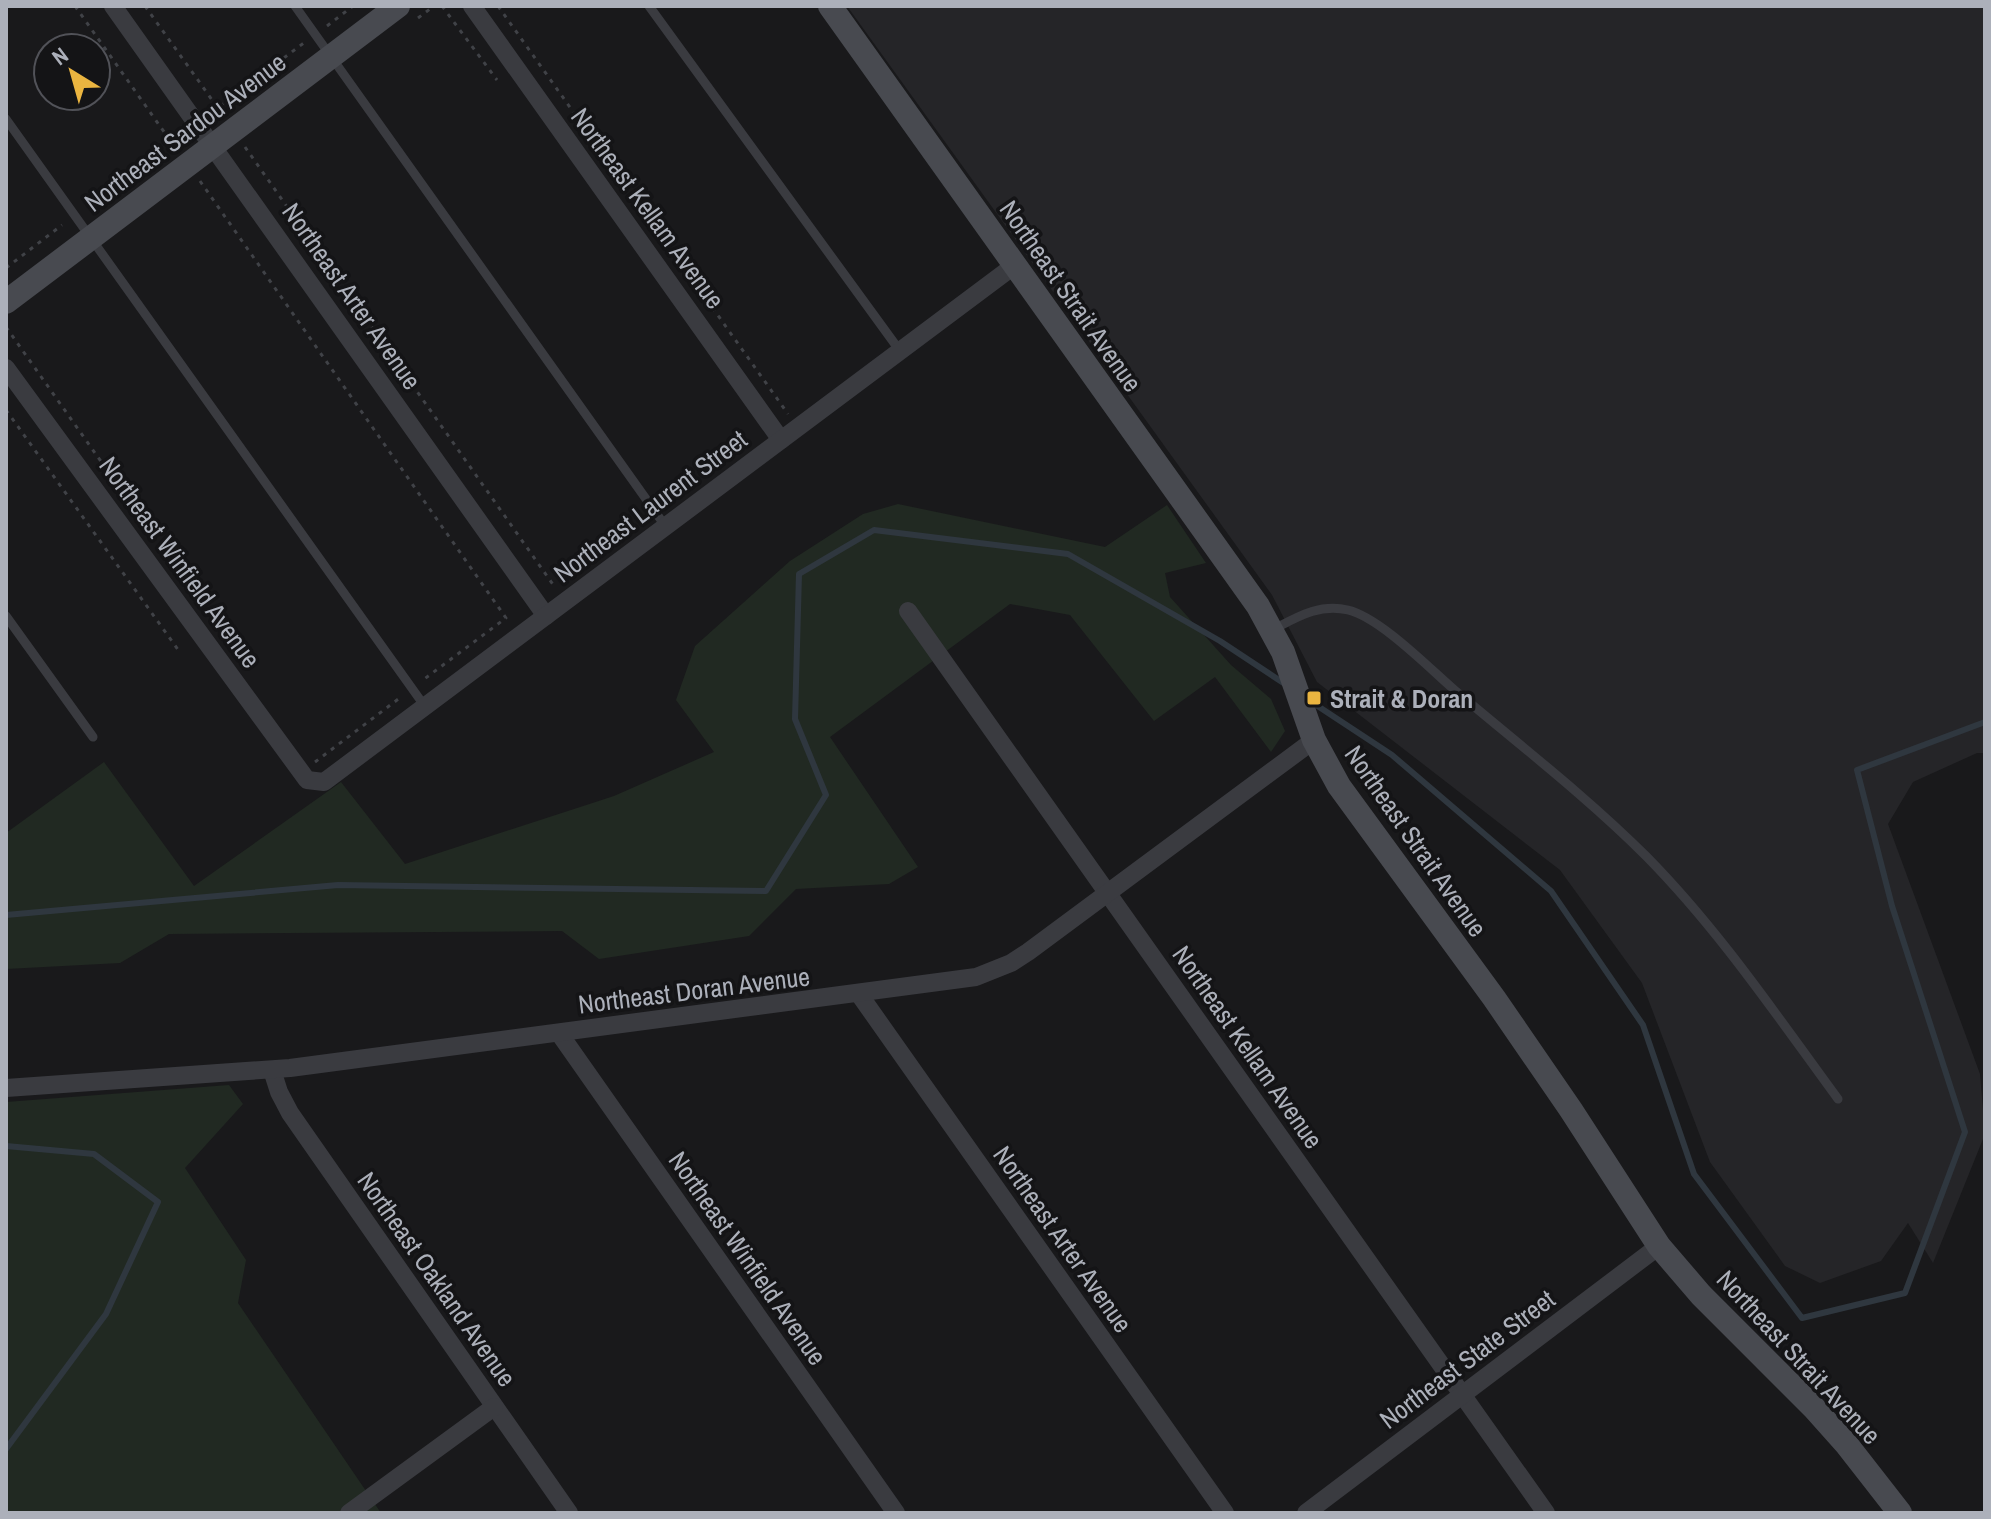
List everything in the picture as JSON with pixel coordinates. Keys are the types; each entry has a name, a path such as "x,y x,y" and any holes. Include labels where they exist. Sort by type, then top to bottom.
{"main road":[{"name":"Northeast Sardou Avenue","path":"6,302 398,6"},
{"name":"Northeast Strait Avenue","path":"830,6 1258,606 1297,686 1314,740 1339,786 1520,1035 1659,1246 1701,1295 1822,1417 1900,1513"}],"street":[{"name":"Northeast Arter Avenue","path":"113,6 546,616"},
{"name":"Northeast Kellam Avenue","path":"472,6 781,440"},
{"name":"Northeast Laurent Street","path":"314,783 329,780 1015,265"},
{"name":"Northeast Winfield Avenue","path":"6,368 307,780 314,783"},
{"name":"Northeast Kellam Avenue","path":"908,611 1546,1513"},
{"name":"Northeast Doran Avenue","path":"6,1088 272,1070 958,982 993,971 1028,952 1314,740"},
{"name":"Northeast Arter Avenue","path":"859,994 1225,1513"},
{"name":"Northeast Winfield Avenue","path":"559,1033 896,1513"},
{"name":"Northeast Oakland Avenue","path":"272,1070 290,1113 569,1513"},
{"name":"Northeast State Street","path":"1306,1513 1659,1246"},
{"path":"349,1513 494,1407"}],"lane":[{"path":"295,6 666,527"},
{"path":"649,6 900,351"},
{"path":"6,119 426,708"},
{"path":"1271,631 1301,615 1331,607 1363,615 1399,642 1646,856 1734,958 1838,1099"},
{"path":"6,616 93,737"}],"path":[{"path":"75,6 506,618 314,762"},
{"path":"145,6 566,602"},
{"path":"6,268 353,6"},
{"path":"442,6 497,80"},
{"path":"498,6 797,428"},
{"path":"6,327 151,532"},
{"path":"6,410 179,651"}],"shaded area":[{"path":"847,6 1985,6 1985,753 1977,753 1913,782 1888,824 1980,1074 1985,1134 1933,1263 1908,1223 1881,1261 1820,1283 1785,1266 1710,1162 1642,983 1560,870 1317,682 1272,595"},
{"path":"898,504 1105,547 1167,505 1206,563 1165,573 1170,597 1231,665 1271,699 1285,731 1271,752 1215,677 1154,721 1070,615 1010,604 830,737 918,867 889,884 796,889 749,936 599,959 562,931 169,934 120,963 6,969 6,833 104,762 194,886 341,782 405,864 614,796 714,752 676,700 695,646 790,561 863,514"},
{"path":"229,1085 243,1104 185,1168 246,1260 238,1303 381,1513 6,1513 6,1102"}],"waterway":[{"path":"6,915 338,885 766,891 826,795 795,719 799,574 874,530 1068,554 1220,641 1285,684"},
{"path":"1307,699 1392,755 1551,891 1643,1025 1694,1174 1802,1318 1905,1293 1965,1132 1892,906 1857,770 1985,722"},
{"path":"6,1146 94,1154 158,1202 106,1314 6,1449"}],"place":[{"name":"Strait & Doran","path":"1314,698"}]}
